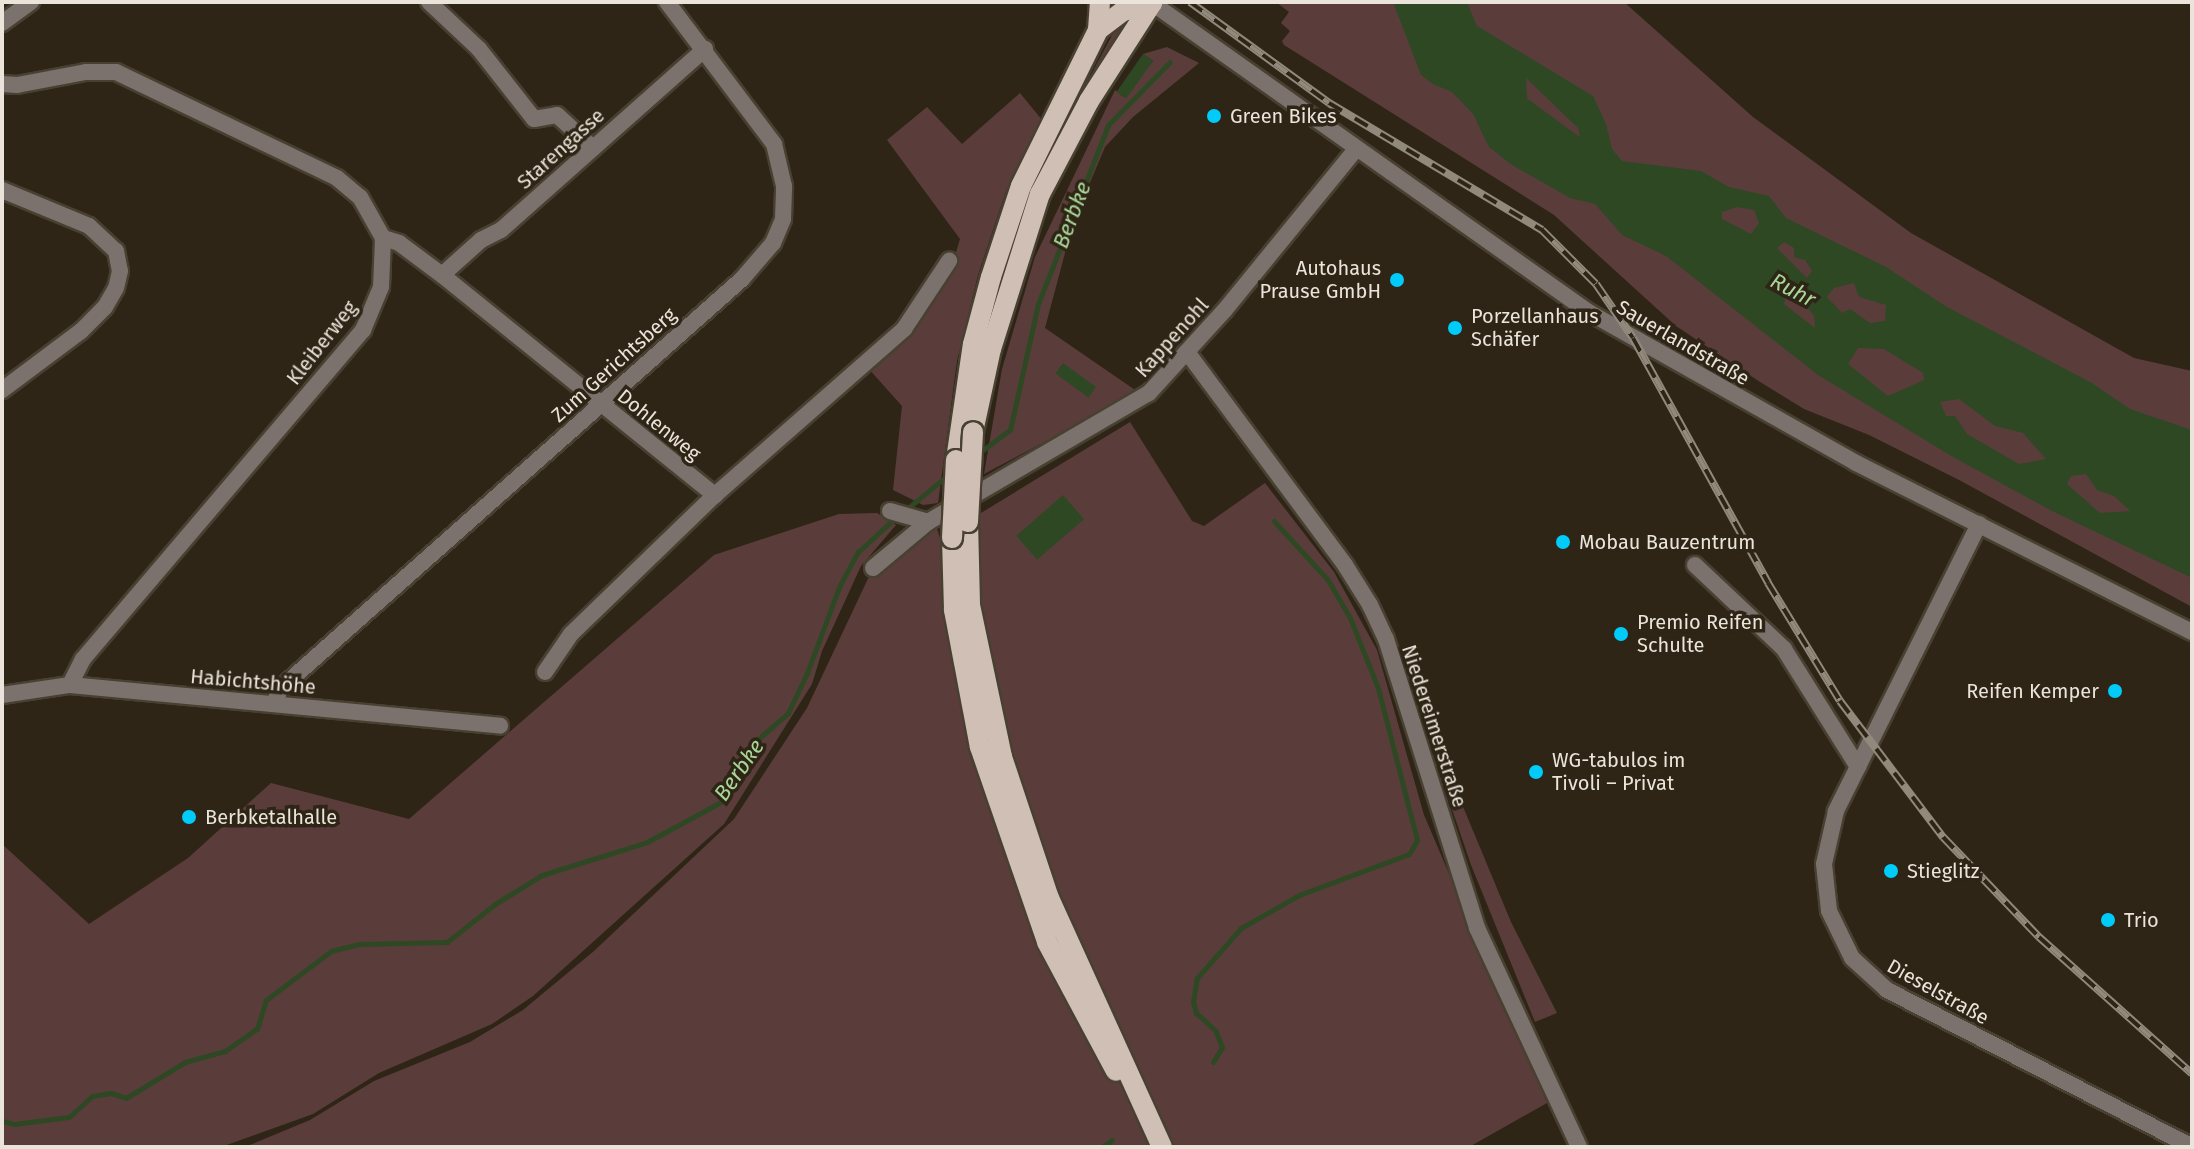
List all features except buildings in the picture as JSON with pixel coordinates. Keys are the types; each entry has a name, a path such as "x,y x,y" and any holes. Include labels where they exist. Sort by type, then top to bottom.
{"main road":[{"path":"1100,2 1098,30 1021,186 973,344 956,460 952,538 954,610 977,732 1011,844 1047,942 1101,1048 1162,1147"},
{"path":"1098,30 1123,11 1152,2"},
{"path":"1152,2 1089,101 1040,194 991,349 973,432 968,522 970,605 1006,768 1049,898 1162,1147"}],"street":[{"path":"2,23 31,2"},
{"path":"429,2 479,49 534,119 557,115 593,148"},
{"name":"Zum Gerichtsberg","path":"274,703 281,688 742,279 773,243 783,219 784,186 774,144 667,2"},
{"name":"Sauerlandstraße","path":"1152,2 1590,313 1856,463 2192,632"},
{"name":"Starengasse","path":"442,275 481,240 501,230 705,49"},
{"path":"2,84 17,85 86,72 116,72 337,178 360,197 383,238"},
{"name":"Kappenohl","path":"873,568 920,519 1149,393 1187,352 1356,149"},
{"path":"2,190 89,226 116,251 120,271 116,288 105,307 81,331 2,390"},
{"name":"Dohlenweg","path":"383,238 399,243 442,275 715,495"},
{"name":"Kleiberweg","path":"70,685 83,659 363,330 381,287 383,238"},
{"path":"545,672 571,634 715,495 904,329 949,261"},
{"name":"Niedereimerstraße","path":"1187,352 1345,565 1370,605 1386,639 1477,928 1579,1147"},
{"path":"890,511 920,519"},
{"name":"Dieselstraße","path":"1979,524 1832,824 1824,874 1829,911 1852,958 1876,982 1901,999 2192,1147"},
{"path":"1695,565 1784,649 1858,767"},
{"name":"Habichtshöhe","path":"2,695 70,685 500,726"},
{"path":"2,695 2,713"}],"shaded area":[{"path":"1276,2 1624,2 1753,117 1911,233 2134,358 2192,371 2192,607 1961,481 1869,435 1804,409 1757,380 1676,326 1554,215 1284,45 1282,41 1290,31 1281,23 1289,12"},
{"path":"1117,26 1126,33 1094,69"},
{"path":"1167,47 1199,63 1133,117 1105,147 1073,223 1045,328 1138,392 984,474 1002,369 1035,257 1115,90 1124,97 1153,61 1143,54"},
{"path":"1020,93 1042,120 1006,191 978,275 957,361 938,503 923,505 893,490 902,406 868,368 903,338 947,282 960,239 887,140 927,107 962,144"},
{"path":"1130,422 1192,521 1204,526 1265,483 1334,572 1377,650 1424,815 1547,1103 1469,1147 245,1147 310,1120 374,1081 470,1042 523,1010 594,951 734,819 807,708 873,568 936,526 940,538"},
{"path":"877,513 896,525 861,566 822,651 812,684 724,824 533,996 492,1024 379,1073 313,1114 221,1147 2,1147 2,844 89,924 188,858 271,783 409,819 714,555 839,514"},
{"path":"1449,773 1511,922 1557,1013 1535,1022 1471,865 1440,774"}],"water":[{"path":"1393,2 1467,2 1477,26 1593,96 1606,124 1612,149 1622,161 1701,171 1729,187 1769,196 1786,218 1886,267 1947,307 2092,383 2130,409 2192,430 2192,578 2052,511 1953,457 1818,375 1666,256 1622,235 1595,204 1570,198 1512,165 1489,147 1473,114 1452,92 1421,75","holes":["1526,78 1578,128 1589,175 1549,150 1529,124","1737,207 1754,210 1759,223 1751,234 1722,219 1722,212","1784,242 1794,248 1794,257 1805,260 1812,271 1807,278 1777,248","1854,283 1859,297 1886,305 1885,321 1870,323 1850,309 1842,313 1827,297 1834,288","1786,297 1803,302 1814,316 1815,328 1784,304","1858,348 1884,349 1923,373 1924,380 1888,396 1848,364","1959,399 1995,426 2023,433 2046,459 2019,464 1967,434 1955,416 1946,416 1940,402","2086,474 2097,490 2114,496 2130,511 2100,513 2067,484 2071,476"]},
{"path":"1143,54 1153,61 1126,99 1117,92"},
{"path":"1063,363 1096,387 1089,398 1055,374"},
{"path":"1063,495 1084,519 1037,560 1016,536"}],"waterway":[{"name":"Berbke","path":"979,453 1010,430 1038,304 1108,125 1170,62"},
{"name":"Ruhr","path":"1502,91 1512,106 1620,185"},
{"name":"Berbke","path":"903,512 948,475"},
{"name":"Berbke","path":"2,1121 14,1124 69,1117 92,1096 111,1093 126,1098 185,1062 225,1051 257,1029 266,1000 331,951 360,944 447,942 495,904 542,875 647,842 721,802 749,747 788,713 807,673 839,587 858,552 895,518"},
{"path":"1213,1062 1222,1047 1215,1030 1196,1013 1193,1002 1197,978 1241,928 1299,895 1409,854 1417,840 1378,688 1350,618 1328,580 1274,521"},
{"path":"1102,1147 1112,1140"}],"railway":[{"path":"1190,2 1329,103 1542,230 1596,284 1633,338 1768,583 1840,701 1943,837 2039,937 2192,1074"}],"place":[{"name":"Green Bikes","path":"1214,116"},
{"name":"Autohaus Prause GmbH","path":"1397,280"},
{"name":"Porzellanhaus Schäfer","path":"1455,328"},
{"name":"Mobau Bauzentrum","path":"1563,542"},
{"name":"Premio Reifen Schulte","path":"1621,634"},
{"name":"Reifen Kemper","path":"2115,691"},
{"name":"WG-tabulos im Tivoli – Privat","path":"1536,772"},
{"name":"Berbketalhalle","path":"189,817"},
{"name":"Stieglitz","path":"1891,871"},
{"name":"Trio","path":"2108,920"}]}
